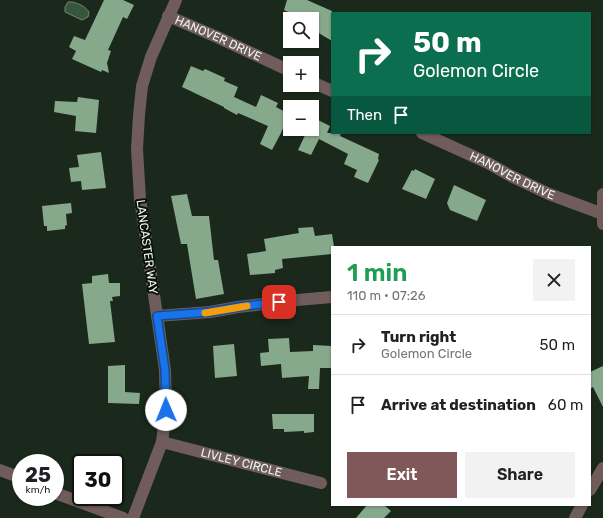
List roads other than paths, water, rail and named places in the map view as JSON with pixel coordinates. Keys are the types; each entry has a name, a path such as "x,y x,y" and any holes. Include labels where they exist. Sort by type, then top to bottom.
{"street":[{"name":"LANCASTER WAY","path":"133,518 162,442 166,410 165,370 140,199 137,149 142,86 151,57 176,0"},
{"name":"HANOVER DRIVE","path":"168,16 283,68"},
{"path":"319,85 331,91"},
{"name":"HANOVER DRIVE","path":"424,134 488,163 549,194 603,217"},
{"path":"603,194 603,217"},
{"path":"157,316 210,312 261,304 331,297"},
{"name":"LIVLEY CIRCLE","path":"162,442 321,483"},
{"path":"591,488 603,468"},
{"path":"0,470 12,475"},
{"path":"64,496 123,518"},
{"path":"575,518 581,506"}]}
